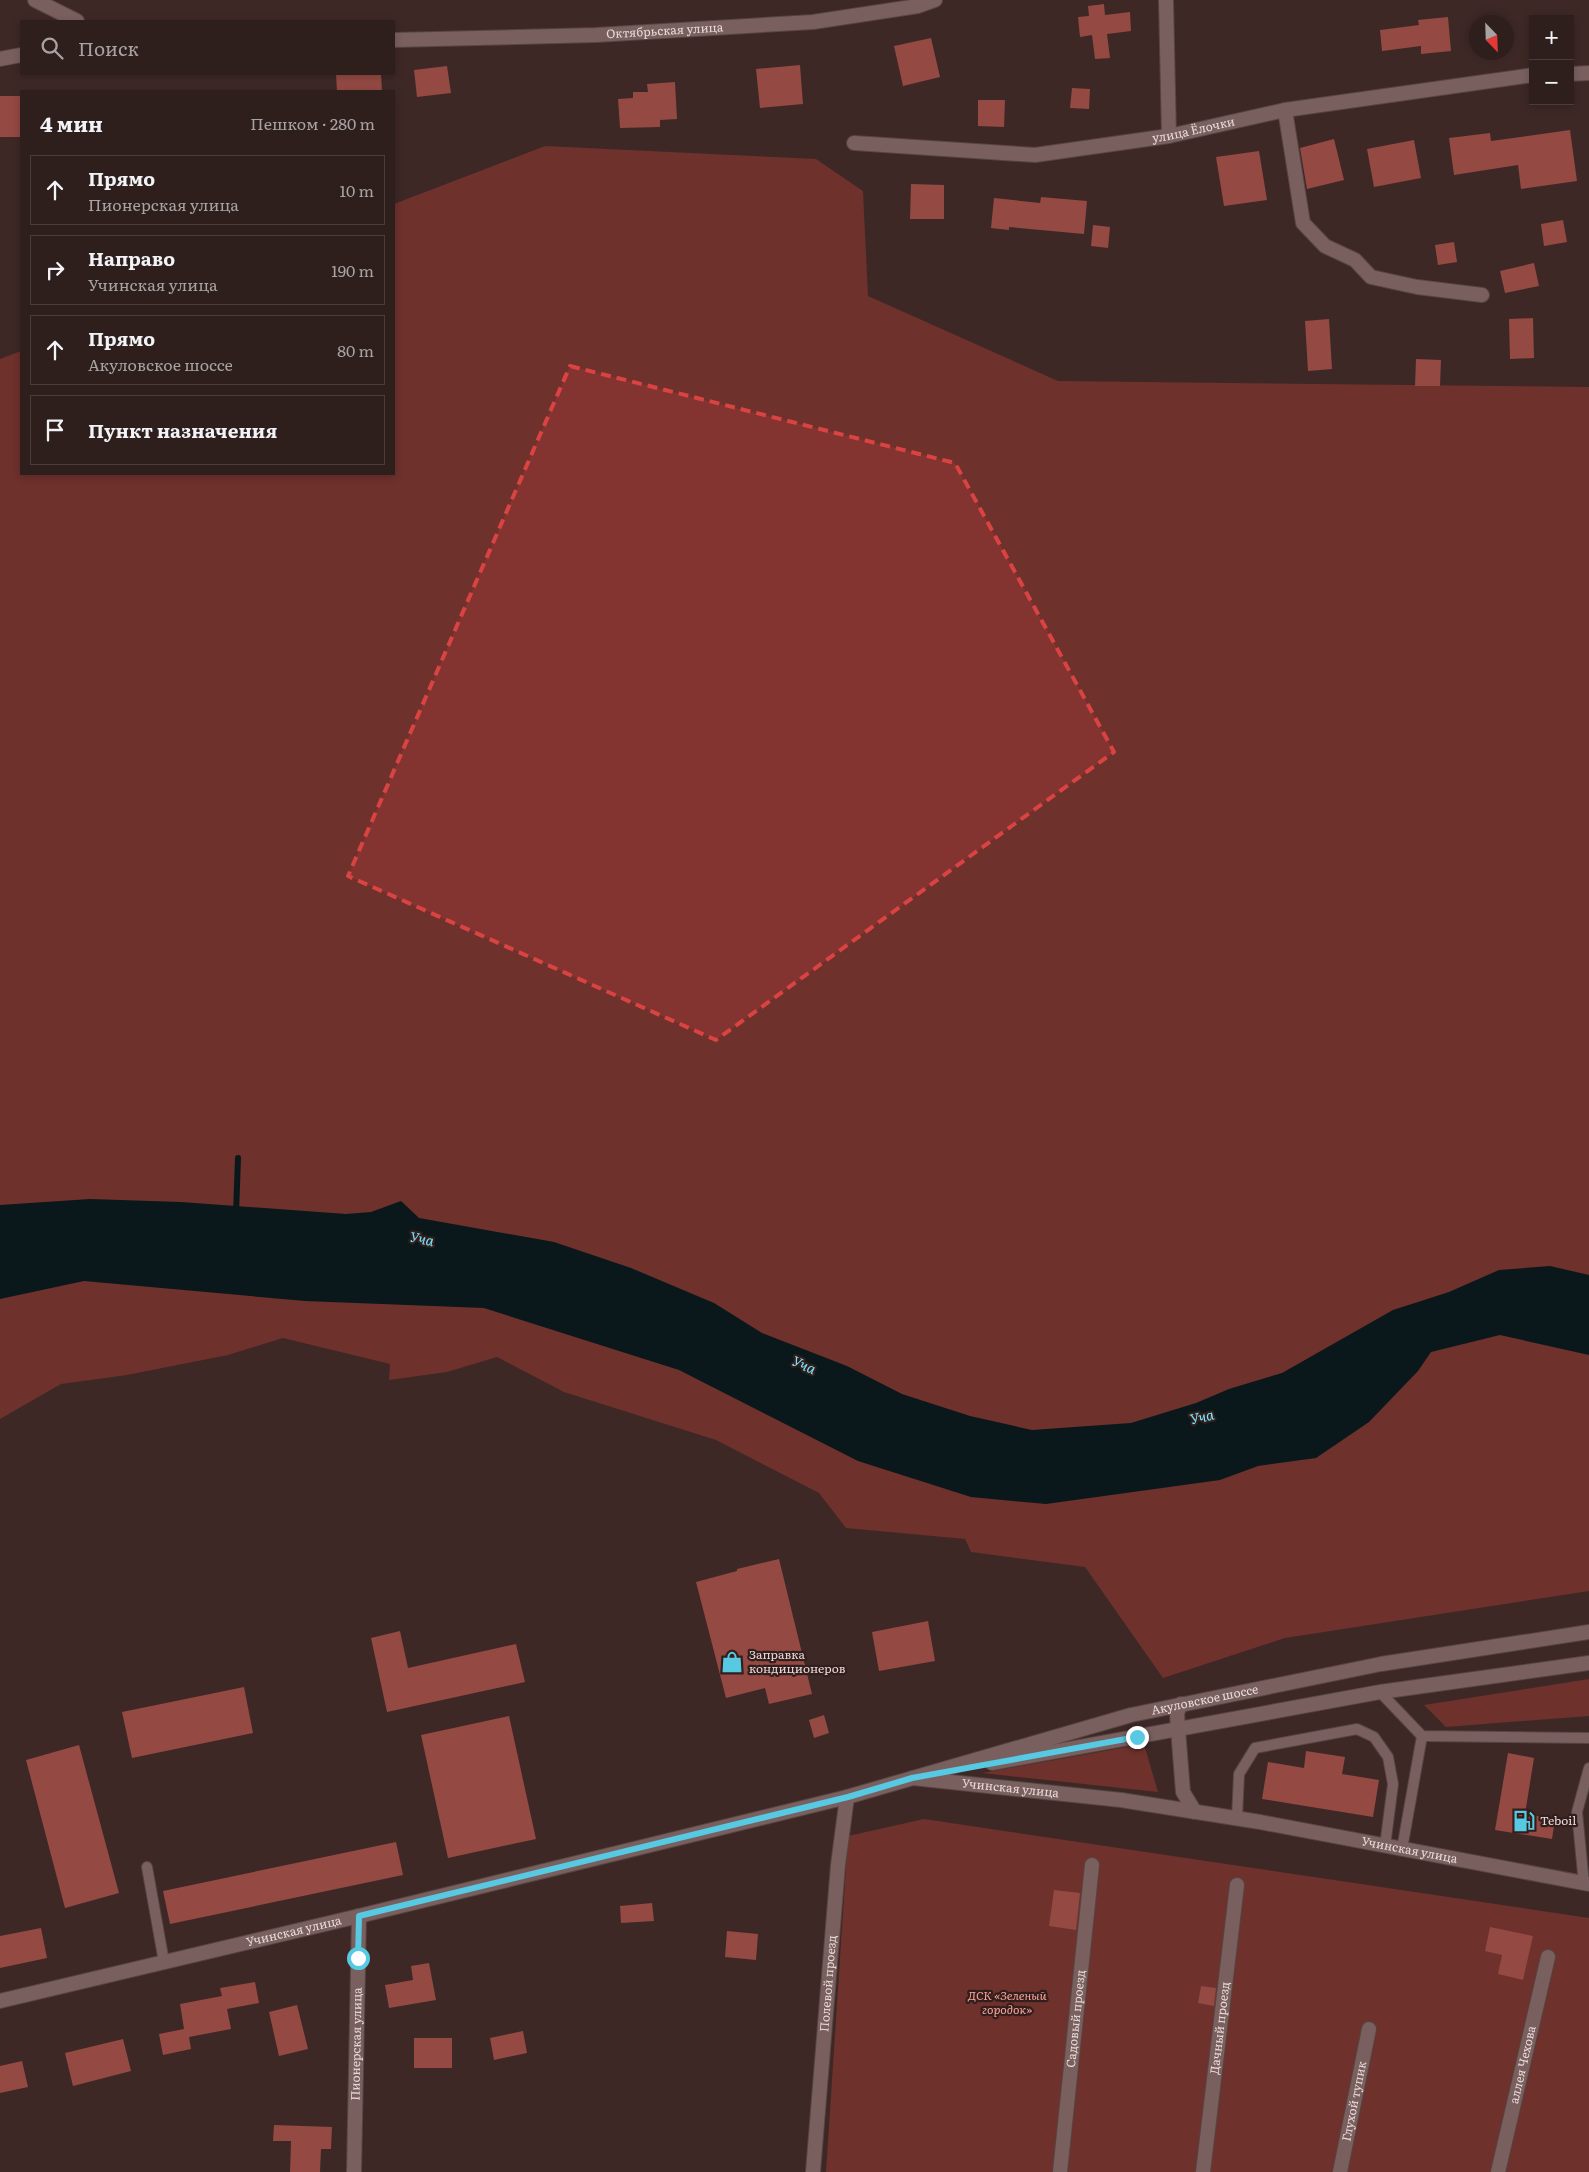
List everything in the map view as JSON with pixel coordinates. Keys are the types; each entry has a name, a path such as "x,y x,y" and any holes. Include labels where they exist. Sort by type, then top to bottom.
{"street":[{"path":"35,0 75,20"},
{"name":"Октябрьская улица","path":"395,40 596,35 814,22 918,6 935,0"},
{"path":"1166,0 1169,136"},
{"path":"0,59 20,55"},
{"path":"1574,74 1589,73"},
{"name":"улица Ёлочки","path":"854,143 1035,155 1169,136 1285,110 1529,76"},
{"path":"1285,110 1303,223 1325,246 1355,260 1371,277 1417,287 1482,295"},
{"name":"Акуловское шоссе","path":"912,1778 1131,1715 1181,1704 1381,1664 1589,1632"},
{"name":"Акуловское шоссе","path":"912,1778 1380,1692 1589,1663"},
{"path":"1181,1704 1177,1713 1183,1792 1195,1812"},
{"name":"Учинская улица","path":"0,2001 848,1797 912,1778 1121,1800 1237,1818 1587,1884"},
{"name":"Полевой проезд","path":"812,2172 838,1865 848,1797"},
{"name":"Садовый проезд","path":"1060,2172 1092,1865"},
{"name":"Дачный проезд","path":"1203,2172 1238,1885"},
{"name":"Пионерская улица","path":"354,2172 359,1916"},
{"name":"аллея Чехова","path":"1498,2172 1548,1957"},
{"name":"Глухой тупик","path":"1340,2172 1369,2029"}],"lane":[{"path":"1380,1692 1422,1736 1589,1738"},
{"path":"1237,1818 1239,1774 1255,1748 1356,1729 1374,1738 1388,1757 1394,1784 1386,1846"},
{"path":"1402,1849 1422,1736"},
{"path":"1587,1884 1577,1812 1589,1768"},
{"path":"147,1867 164,1962"}],"highlighted area":[{"path":"570,366 955,463 1114,752 716,1040 348,876"}],"green space":[{"path":"545,146 816,159 863,191 868,296 1058,381 1589,387 1589,1591 1285,1638 1163,1678 1085,1567 971,1552 965,1539 846,1528 819,1493 716,1440 564,1392 497,1357 447,1372 389,1380 390,1364 283,1338 228,1355 127,1375 61,1384 0,1419 0,359 20,351 20,475 395,475 395,204"},
{"path":"1589,1679 1589,1716 1446,1727 1424,1705"},
{"path":"1144,1744 1158,1792 982,1773"},
{"name":"ДСК «Зеленый городок»","path":"924,1819 1589,1918 1589,2172 826,2172 848,1836"}],"water":[{"name":"Уча","path":"90,1199 181,1202 346,1214 371,1212 401,1201 419,1218 554,1242 631,1268 714,1303 762,1333 847,1366 902,1394 970,1416 1032,1430 1131,1423 1196,1403 1229,1389 1282,1373 1393,1310 1449,1292 1499,1270 1550,1266 1589,1275 1589,1355 1500,1335 1431,1352 1418,1371 1369,1422 1316,1458 1258,1466 1220,1480 1046,1504 971,1497 858,1461 679,1370 484,1308 305,1301 84,1281 0,1299 0,1205"}],"building":[{"path":"1104,4 1105,15 1130,12 1131,31 1107,34 1110,58 1095,59 1092,35 1080,37 1078,17 1089,16 1088,6"},
{"path":"1448,17 1451,51 1421,54 1421,46 1382,51 1380,30 1419,25 1418,20"},
{"path":"931,38 940,77 903,86 894,46"},
{"path":"800,65 803,104 760,108 756,69"},
{"path":"447,66 451,93 417,97 414,70"},
{"path":"336,75 381,75 382,90 337,90"},
{"path":"675,82 677,119 660,120 660,127 620,128 618,99 633,98 633,92 648,92 647,84"},
{"path":"1072,88 1090,89 1089,109 1070,108"},
{"path":"0,96 20,96 20,137 0,137"},
{"path":"978,100 1005,100 1004,127 978,126"},
{"path":"1570,130 1577,181 1521,189 1518,165 1454,175 1449,138 1490,133 1491,141"},
{"path":"1334,139 1344,180 1307,189 1300,148"},
{"path":"1414,140 1421,178 1374,187 1367,149"},
{"path":"1259,151 1267,200 1224,206 1216,157"},
{"path":"911,184 944,185 944,219 910,219"},
{"path":"1041,197 1087,201 1084,234 1009,227 1009,230 991,228 994,198 1040,203"},
{"path":"1563,220 1567,242 1544,246 1541,224"},
{"path":"1093,225 1110,227 1108,248 1091,246"},
{"path":"1454,242 1457,262 1438,265 1435,245"},
{"path":"1534,263 1539,286 1505,293 1500,271"},
{"path":"1533,318 1534,358 1510,359 1509,319"},
{"path":"1329,319 1332,369 1308,371 1305,321"},
{"path":"1416,359 1441,360 1440,386 1415,386"},
{"path":"779,1559 812,1694 769,1704 765,1688 726,1698 696,1582 737,1571 737,1569"},
{"path":"928,1621 935,1661 879,1671 872,1632"},
{"path":"400,1631 408,1668 516,1644 525,1682 387,1712 371,1638"},
{"path":"244,1687 253,1733 132,1758 122,1712"},
{"path":"824,1715 829,1733 814,1738 809,1720"},
{"path":"509,1716 536,1839 448,1858 421,1735"},
{"path":"79,1745 119,1893 65,1908 26,1760"},
{"path":"1306,1751 1345,1757 1342,1774 1379,1780 1373,1817 1262,1799 1268,1762 1304,1768"},
{"path":"1508,1753 1534,1758 1525,1814 1555,1819 1552,1839 1495,1830"},
{"path":"396,1842 403,1875 170,1924 163,1891"},
{"path":"1054,1890 1080,1893 1076,1930 1049,1926"},
{"path":"652,1903 654,1921 621,1923 620,1906"},
{"path":"1490,1927 1533,1936 1523,1980 1498,1974 1502,1955 1485,1951"},
{"path":"41,1928 47,1958 0,1968 0,1936"},
{"path":"727,1931 758,1934 756,1960 725,1957"},
{"path":"429,1963 436,2000 389,2008 385,1985 413,1980 411,1966"},
{"path":"255,1982 259,2003 227,2009 231,2029 189,2037 191,2049 163,2055 159,2034 184,2029 180,2004 222,1996 220,1988"},
{"path":"1201,1986 1216,1988 1214,2006 1198,2003"},
{"path":"297,2005 308,2049 279,2056 269,2012"},
{"path":"523,2031 527,2053 494,2060 490,2038"},
{"path":"414,2038 452,2038 452,2068 414,2068"},
{"path":"123,2039 131,2071 73,2086 65,2053"},
{"path":"22,2061 28,2087 0,2093 0,2066"},
{"path":"274,2125 332,2127 331,2149 321,2149 320,2172 290,2172 291,2141 273,2141"}],"waterway":[{"path":"236,1214 238,1158"}],"place":[{"name":"Заправка кондиционеров","path":"732,1662"},
{"name":"Teboil","path":"1524,1821"}],"route":[{"path":"358,1958 359,1916 848,1797 912,1778 1137,1737"}]}
